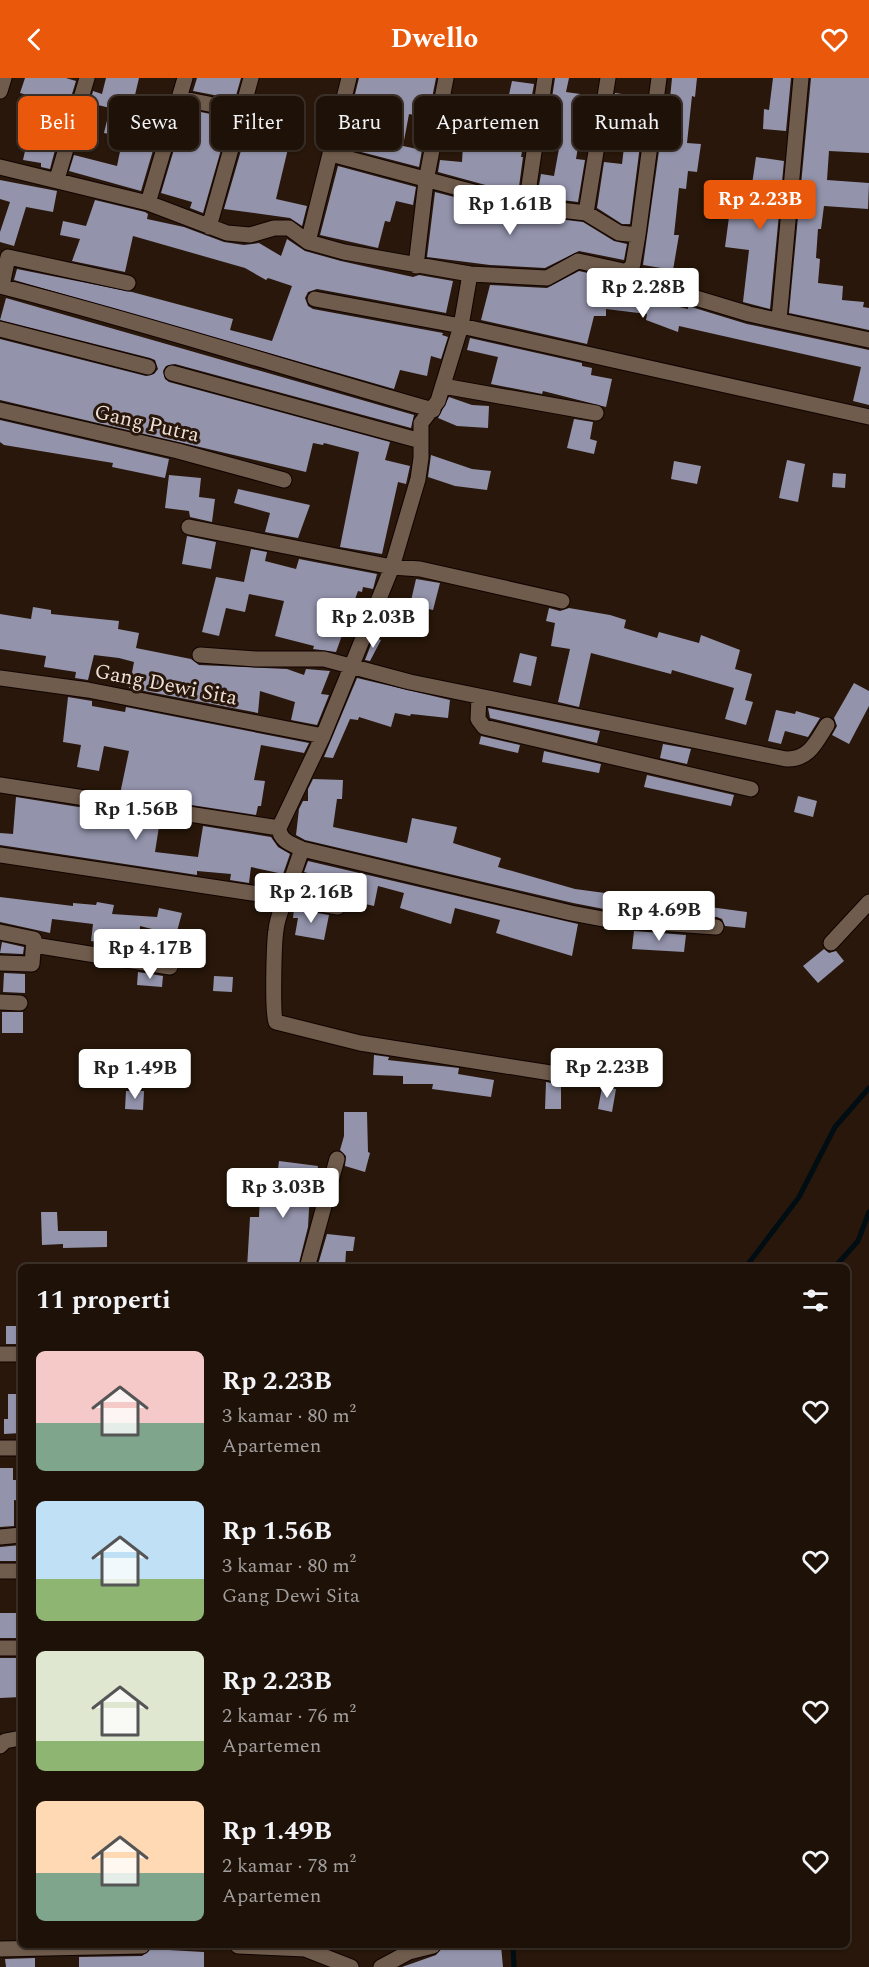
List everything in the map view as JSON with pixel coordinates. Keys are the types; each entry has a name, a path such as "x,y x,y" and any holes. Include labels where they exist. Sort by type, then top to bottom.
{"street":[{"path":"0,91 4,78"},
{"path":"57,179 87,78"},
{"path":"180,96 184,78"},
{"path":"247,96 251,78"},
{"path":"308,242 349,78"},
{"path":"416,266 426,181 446,78"},
{"path":"526,206 545,78"},
{"path":"586,213 608,78"},
{"path":"0,167 57,179 148,203 209,227 242,236 274,228 289,228 308,242 416,266 470,274 547,278 578,261 628,272 633,264 638,235 660,78"},
{"path":"779,320 801,78"},
{"path":"148,203 164,150"},
{"path":"209,227 232,150"},
{"path":"331,154 526,206 586,213 620,233 638,235"},
{"path":"128,283 4,256 1,286 219,345 270,364 433,410"},
{"path":"470,274 462,326 443,386 433,410 422,420 418,479 392,567 375,605 353,668 279,828 283,839 302,849 571,913 603,919 716,927"},
{"path":"666,289 779,320 869,340"},
{"path":"315,299 462,326 869,417"},
{"path":"0,329 148,367"},
{"path":"172,373 421,441"},
{"path":"443,386 596,413"},
{"name":"Gang Putra","path":"0,410 178,451 284,480"},
{"path":"189,527 392,567 420,569 562,601"},
{"path":"200,655 256,659 324,659 353,668 479,696 795,760 809,752 827,724"},
{"name":"Gang Dewi Sita","path":"0,678 88,690 323,736"},
{"path":"479,696 478,719 484,727 751,789"},
{"path":"0,785 279,828"},
{"path":"302,849 275,933 272,1008 276,1022 360,1043 570,1076"},
{"path":"0,855 338,907"},
{"path":"831,943 869,902"},
{"path":"0,932 32,938 34,945 30,965 0,963"},
{"path":"34,945 170,967"},
{"path":"0,1002 20,1003"},
{"path":"308,1264 337,1159"},
{"path":"0,1354 18,1354"},
{"path":"0,1448 18,1448"},
{"path":"0,1537 18,1535"},
{"path":"0,1571 18,1571"},
{"path":"0,1648 18,1648"},
{"path":"0,1746 5,1741 18,1739"},
{"path":"0,1949 47,1948"},
{"path":"283,1948 305,1949 351,1967"},
{"path":"381,1967 407,1949"}],"building":[{"path":"25,78 66,78 76,81 71,96 31,96 20,93"},
{"path":"106,78 139,78 135,95 139,96 109,96 109,108 97,105 97,96 92,96 93,91 102,94"},
{"path":"197,78 241,78 236,96 219,96 193,91"},
{"path":"359,78 436,78 432,96 414,96 414,115 409,114 403,146 422,150 419,167 354,150 402,150 402,96 355,96"},
{"path":"555,78 569,78 566,92 580,94 580,96 573,96 573,150 578,150 576,159 585,160 578,202 537,197 541,174 554,176 559,150 561,150 561,96 552,96"},
{"path":"672,78 697,78 695,97 692,96 687,143 701,144 697,172 688,171 686,189 679,188 674,235 679,235 673,270 643,265 659,150 681,150 681,96 670,96"},
{"path":"773,78 791,78 786,131 763,129 764,109 769,110"},
{"path":"811,78 869,78 869,153 829,151 827,180 869,183 868,209 824,206 821,229 818,229 816,258 820,259 818,283 843,286 842,300 864,302 863,307 869,308 869,330 789,313"},
{"path":"512,81 534,84 532,96 509,96"},
{"path":"615,93 629,95 629,96 615,96"},
{"path":"109,112 109,134 104,133"},
{"path":"199,112 211,114 211,150 221,150 203,213 190,208 192,202 161,193 174,150 199,150"},
{"path":"25,150 55,150 50,169 41,167 41,163 23,160"},
{"path":"120,150 153,150 141,191 69,171 74,155 117,166"},
{"path":"241,150 288,150 276,199 307,206 302,226 290,218 224,209"},
{"path":"463,150 522,150 518,194 438,172 440,160 462,162"},
{"path":"624,150 639,150 630,224 622,224 597,208 604,162 622,164"},
{"path":"756,157 784,161 770,309 743,302 749,250 725,247 729,217 747,219"},
{"path":"338,166 416,187 413,205 396,201 390,222 385,221 378,248 320,235"},
{"path":"0,180 57,191 53,212 26,207 14,246 0,242 0,232 10,202 0,199"},
{"path":"435,192 524,215 583,222 614,241 627,244 624,260 579,251 545,268 490,265 427,257"},
{"path":"95,200 145,212 148,214 147,219 184,227 224,242 244,245 259,243 281,256 287,239 305,251 341,261 413,277 419,275 453,281 446,313 317,289 308,292 305,298 308,306 313,309 443,333 442,335 448,337 441,359 431,356 427,376 400,370 394,389 14,280 17,269 132,292 233,319 230,330 272,341 292,286 268,278 266,280 245,268 133,236 125,272 72,261 80,239 60,235 63,221 86,226"},
{"path":"579,271 623,281 624,289 646,292 646,296 662,300 661,303 688,309 688,306 747,324 869,350 869,405 853,401 861,367 679,326 678,332 646,320 647,314 606,309 606,316 594,316 587,344 481,320 490,285 547,288"},
{"path":"6,298 414,415 411,428 175,364 166,366 163,371 165,379 169,382 390,442 385,460 410,466 406,484 398,482 382,554 340,547 359,452 324,443 323,445 313,443 306,472 0,400 0,339 146,376 154,374 158,369 155,360 150,358 0,320"},
{"path":"470,338 582,363 582,366 592,368 591,375 612,379 606,407 543,391 542,394 491,384 498,357 467,350"},
{"path":"449,397 472,405 489,406 488,428 457,426 438,418"},
{"path":"574,419 593,422 590,439 597,441 594,454 567,448"},
{"path":"0,420 169,459 165,478 112,467 113,463 4,445 0,442"},
{"path":"431,455 472,469 491,471 487,490 455,486 428,477"},
{"path":"787,460 805,464 798,502 779,498"},
{"path":"674,461 701,466 697,484 671,479"},
{"path":"833,473 846,474 845,488 832,487"},
{"path":"169,475 201,478 199,497 215,499 212,522 190,517 189,511 165,508"},
{"path":"238,489 310,505 298,538 265,532 270,513 234,503"},
{"path":"187,536 216,542 211,569 182,564"},
{"path":"251,549 267,552 265,561 296,569 299,559 377,574 373,589 363,587 362,592 358,591 336,652 313,649 314,646 275,636 284,601 249,594 245,612 226,608 219,636 202,632 216,577 244,582"},
{"path":"416,579 440,583 433,610 410,605"},
{"path":"33,607 51,610 51,614 119,621 118,629 139,633 136,648 191,659 199,665 287,669 304,675 306,669 330,671 321,694 329,695 317,725 291,720 295,702 260,691 258,713 129,688 134,662 119,658 94,655 88,680 75,678 76,672 44,667 46,656 0,649 0,614 31,619"},
{"path":"549,608 560,611 569,608 610,615 626,620 624,628 657,638 659,632 699,643 701,635 740,650 735,669 752,674 745,700 753,702 746,725 725,719 734,688 672,670 671,674 591,653 579,707 558,702 570,649 551,646 555,623 546,621"},
{"path":"374,637 381,640 370,661 365,660"},
{"path":"520,653 537,657 531,686 513,682"},
{"path":"357,678 450,700 448,718 395,713 391,727 359,717 358,720 350,719 333,758 324,757"},
{"path":"854,683 869,691 869,706 849,744 832,735 837,726 834,718"},
{"path":"68,697 92,701 92,706 125,712 126,707 309,743 304,753 261,745 254,780 265,781 261,806 258,806 256,815 120,794 129,751 104,746 99,771 77,767 81,745 63,742"},
{"path":"488,708 600,731 597,743 490,718"},
{"path":"776,710 795,714 796,711 820,718 808,737 785,731 781,744 768,741"},
{"path":"481,736 520,745 518,753 479,744"},
{"path":"663,744 691,749 687,764 660,758"},
{"path":"544,751 601,764 599,773 542,762"},
{"path":"647,775 734,795 731,806 644,787"},
{"path":"313,779 343,780 342,799 337,799 333,827 407,843 412,818 457,827 453,843 501,858 498,867 575,889 747,912 745,928 725,926 722,919 717,917 604,909 573,903 305,840 296,835 299,809 303,801 308,801 308,789"},
{"path":"798,796 817,801 813,817 794,812"},
{"path":"16,797 160,820 155,852 198,857 203,826 271,837 278,847 290,854 283,874 251,867 249,883 230,880 231,874 197,871 197,875 0,845 0,833 13,834"},
{"path":"308,861 578,924 572,956 496,933 500,920 455,908 451,924 400,908 404,893 378,886 374,906 361,903 364,888 304,872"},
{"path":"0,897 73,906 73,903 96,905 97,902 114,905 112,914 157,917 159,908 182,913 176,935 140,926 139,948 91,941 93,924 52,919 50,933 0,922"},
{"path":"294,909 329,915 324,940 295,935 298,918 293,918"},
{"path":"634,931 686,935 684,952 632,949"},
{"path":"2,942 24,947 23,954 0,953"},
{"path":"824,949 829,953 836,951 844,961 818,983 803,966"},
{"path":"138,972 163,976 162,987 137,985"},
{"path":"4,973 25,974 25,993 3,992"},
{"path":"214,976 233,977 232,992 213,991"},
{"path":"2,1012 23,1012 23,1033 2,1033"},
{"path":"374,1055 389,1057 388,1060 459,1068 458,1074 494,1080 491,1097 432,1089 433,1084 403,1084 403,1076 373,1075"},
{"path":"546,1082 561,1085 561,1109 545,1109"},
{"path":"602,1087 616,1089 612,1112 598,1109"},
{"path":"126,1091 144,1091 143,1110 125,1109"},
{"path":"344,1112 367,1112 368,1152 370,1153 365,1172 345,1166 346,1156 340,1150 344,1136"},
{"path":"279,1161 318,1166 314,1194 310,1193 308,1227 299,1264 247,1264 250,1217 259,1217 260,1194 275,1194"},
{"path":"41,1212 57,1212 58,1231 107,1231 107,1247 63,1248 63,1244 42,1245"},
{"path":"327,1234 355,1237 353,1251 346,1251 345,1264 318,1264"},
{"path":"6,1326 18,1326 18,1344 6,1344"},
{"path":"8,1394 18,1394 18,1433 4,1434 4,1419 8,1419"},
{"path":"0,1468 13,1468 13,1480 18,1480 18,1501 14,1500 14,1526 0,1527"},
{"path":"18,1545 18,1561 0,1561 0,1547"},
{"path":"0,1613 18,1613 18,1638 0,1638"},
{"path":"0,1658 18,1658 18,1697 0,1698"},
{"path":"441,1948 501,1948 503,1967 402,1967 436,1955"},
{"path":"151,1949 204,1952 204,1967 79,1967 79,1957 142,1956"},
{"path":"35,1958 35,1967 6,1967 5,1959"}],"waterway":[{"path":"748,1264 799,1197 835,1127 869,1088"},
{"path":"838,1264 858,1241 869,1212"},
{"path":"513,1948 514,1967"}]}
